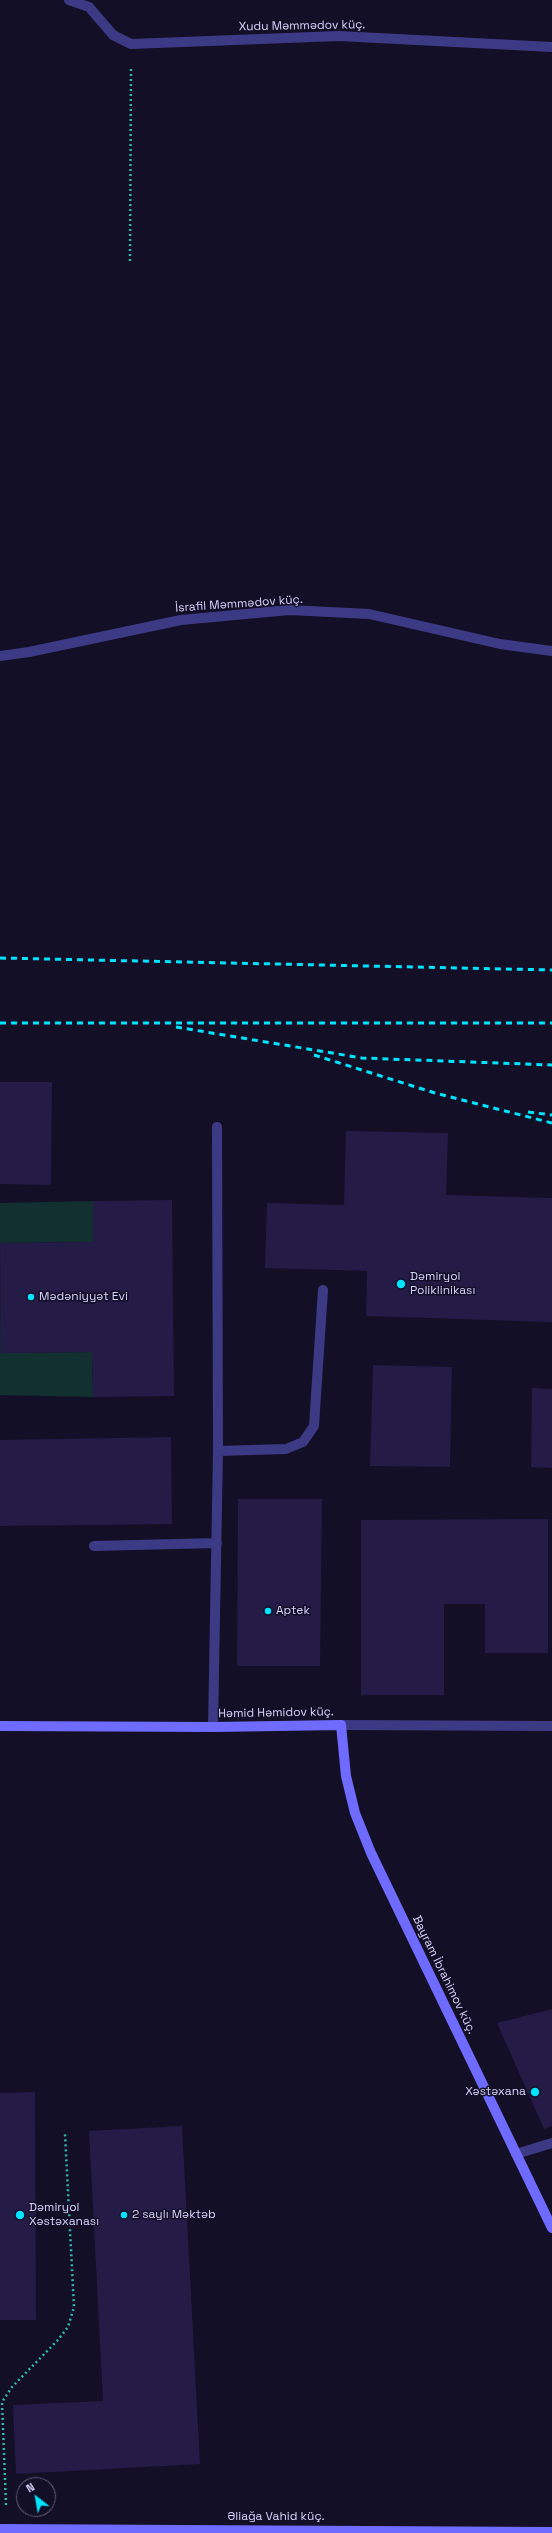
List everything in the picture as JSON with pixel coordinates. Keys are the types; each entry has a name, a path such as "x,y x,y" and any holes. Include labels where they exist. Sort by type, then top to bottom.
{"main road":[{"name":"Həmid Həmidov küç.","path":"0,1726 213,1727 341,1725"},
{"name":"Bayram İbrahimov küç.","path":"341,1725 346,1776 355,1813 371,1853 552,2228"},
{"name":"Əliağa Vahid küç.","path":"4,2529 39,2531 552,2532"}],"street":[{"name":"Xudu Məmmədov küç.","path":"69,0 89,7 113,35 131,44 339,36 552,47"},
{"name":"İsrafil Məmmədov küç.","path":"0,656 30,652 181,620 289,610 369,614 500,644 552,651"},
{"path":"213,1727 218,1451 217,1127"},
{"path":"218,1451 286,1449 303,1442 314,1426 324,1290"},
{"path":"94,1546 216,1543"},
{"name":"Həmid Həmidov küç.","path":"341,1725 552,1726"},
{"path":"516,2154 552,2143"}],"path":[{"path":"130,261 131,44"},
{"path":"4,2529 2,2402 12,2387 58,2341 68,2327 74,2307 65,2134"}],"green space":[{"path":"93,1201 93,1242 0,1243 0,1203"},
{"path":"0,1264 1,1353 92,1352 93,1397 0,1395"}],"building":[{"path":"0,1082 52,1082 51,1185 0,1184"},
{"path":"346,1131 448,1133 446,1195 552,1198 552,1322 366,1316 367,1271 265,1268 267,1203 344,1205"},
{"path":"172,1200 174,1396 93,1397 92,1352 1,1353 0,1243 93,1242 93,1201"},
{"path":"373,1365 452,1367 450,1467 370,1466"},
{"path":"532,1388 552,1389 552,1468 531,1467"},
{"path":"171,1437 172,1524 0,1526 0,1440"},
{"path":"238,1499 322,1499 320,1666 237,1666"},
{"path":"548,1519 548,1653 485,1653 485,1604 444,1604 444,1695 361,1695 361,1520"},
{"path":"552,2009 552,2126 544,2129 497,2023"},
{"name":"Dəmiryol Xəstəxanası","path":"35,2092 36,2320 0,2320 0,2093"},
{"path":"182,2126 200,2464 16,2474 13,2405 103,2401 89,2131"}],"railway":[{"path":"0,958 552,970"},
{"path":"0,1023 552,1023"},
{"path":"176,1027 362,1058 552,1065"},
{"path":"314,1055 435,1093 552,1123"},
{"path":"528,1112 552,1115"}],"place":[{"name":"Dəmiryol Poliklinikası","path":"401,1284"},
{"name":"Mədəniyyət Evi","path":"31,1297"},
{"name":"Aptek","path":"268,1611"},
{"name":"Xəstəxana","path":"535,2092"},
{"name":"Dəmiryol Xəstəxanası","path":"20,2215"},
{"name":"2 saylı Məktəb","path":"124,2215"}]}
